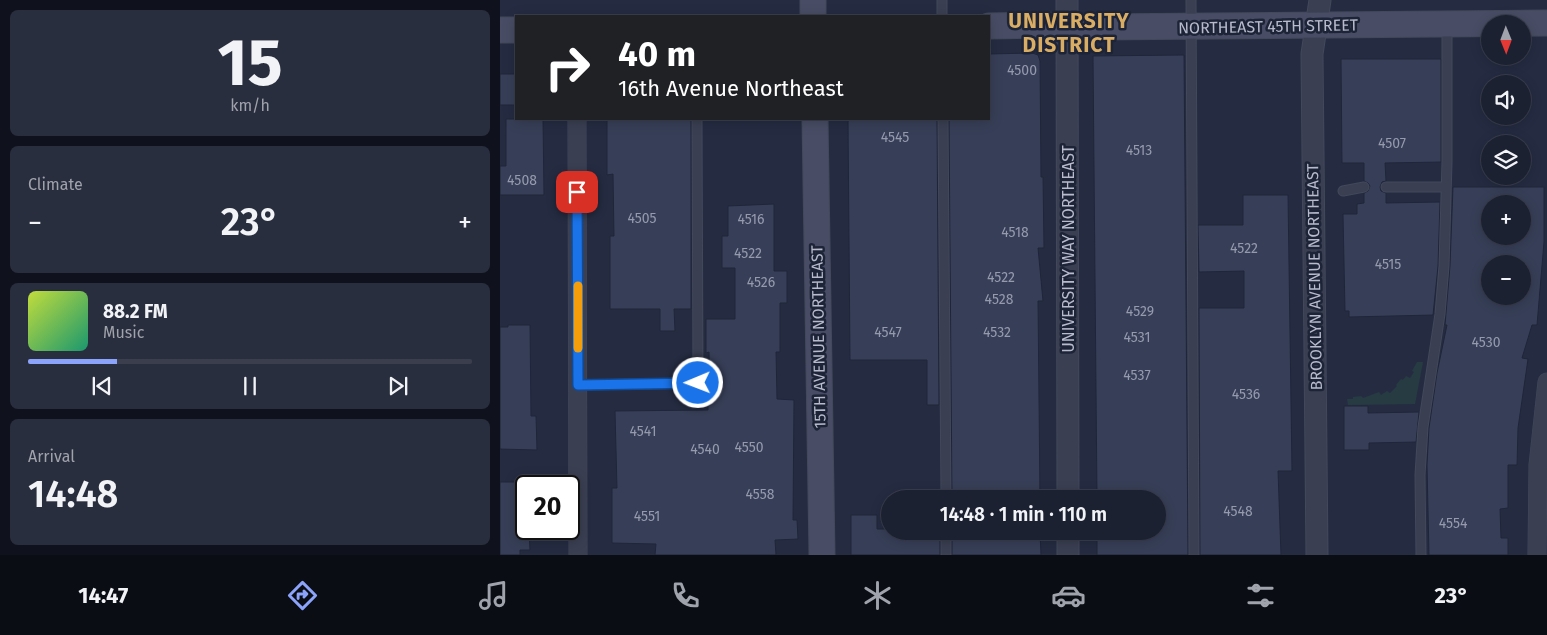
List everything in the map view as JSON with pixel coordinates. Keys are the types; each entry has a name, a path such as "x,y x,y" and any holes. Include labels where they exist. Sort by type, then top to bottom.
{"main road":[{"path":"813,0 813,15"},
{"name":"NORTHEAST 45TH STREET","path":"990,26 1547,23"},
{"path":"500,30 515,30"},
{"name":"15TH AVENUE NORTHEAST","path":"815,120 822,555"}],"street":[{"name":"UNIVERSITY WAY NORTHEAST","path":"1068,0 1068,490"},
{"name":"BROOKLYN AVENUE NORTHEAST","path":"1317,555 1312,64 1320,0"},
{"path":"577,120 578,555"},
{"path":"1537,555 1538,466 1547,382"},
{"path":"1068,540 1068,555"}],"lane":[{"path":"942,0 942,15"},
{"path":"1191,0 1194,555"},
{"path":"1421,555 1420,475 1423,427 1443,290 1447,24"},
{"path":"578,385 698,383 697,120"},
{"path":"943,120 946,490"},
{"path":"1343,191 1364,187"},
{"path":"1386,187 1446,187"},
{"path":"946,540 946,555"}],"shaded area":[{"path":"1417,362 1423,362 1415,404 1348,405 1347,399 1353,399 1353,397 1361,396 1363,398 1379,392 1381,395 1387,391 1390,393 1401,379 1403,380 1406,376 1410,378"}],"building":[{"path":"1032,53 1038,55 1040,61 1044,248 1038,248 1043,301 1038,301 1040,490 952,490 949,120 990,120 990,54"},
{"path":"1184,55 1188,555 1097,555 1097,540 1166,540 1166,490 1097,490 1093,56"},
{"path":"1341,59 1441,59 1441,162 1385,163 1386,181 1382,182 1380,187 1381,191 1386,193 1386,203 1440,202 1438,266 1433,315 1349,317 1349,311 1345,311 1343,214 1357,214 1357,204 1364,203 1364,193 1368,191 1370,186 1364,181 1364,163 1342,163"},
{"path":"500,74 515,74 515,105 500,105"},
{"path":"506,119 543,120 544,195 500,195 500,166 506,166"},
{"path":"607,120 691,120 691,309 674,309 675,331 660,331 660,309 610,309 610,236 614,236 613,174 607,175"},
{"path":"848,120 937,120 939,405 927,405 927,360 850,360"},
{"path":"1453,187 1544,187 1544,242 1537,325 1532,325 1522,358 1528,359 1518,428 1517,465 1508,465 1508,508 1500,509 1501,538 1508,538 1508,555 1429,555 1427,465 1429,428 1437,373 1447,325 1445,325 1450,266"},
{"path":"1243,195 1288,195 1292,471 1278,471 1281,555 1200,555 1199,308 1244,308 1244,271 1199,272 1198,225 1243,225"},
{"path":"774,204 774,271 787,271 787,303 780,303 780,352 776,352 777,399 794,400 793,520 797,520 798,539 775,540 776,555 655,555 656,544 612,543 612,488 617,488 615,411 708,410 708,402 710,402 709,352 706,353 706,319 735,319 735,268 722,268 722,236 728,236 728,206"},
{"path":"508,325 530,325 531,416 536,416 537,450 500,449 500,327 508,327"},
{"path":"1344,406 1368,406 1368,413 1419,412 1416,442 1369,443 1369,450 1344,450"},
{"path":"500,482 515,482 515,540 530,540 530,550 520,550 520,555 500,555"},
{"path":"851,515 877,515 877,529 881,529 881,540 940,540 940,555 851,555"},
{"path":"952,540 1040,540 1041,555 952,555"}],"slow traffic":[{"path":"578,286 578,348"}],"district":[{"name":"UNIVERSITY DISTRICT","path":"1069,33"}],"route":[{"path":"577,192 578,385 698,383"}]}
